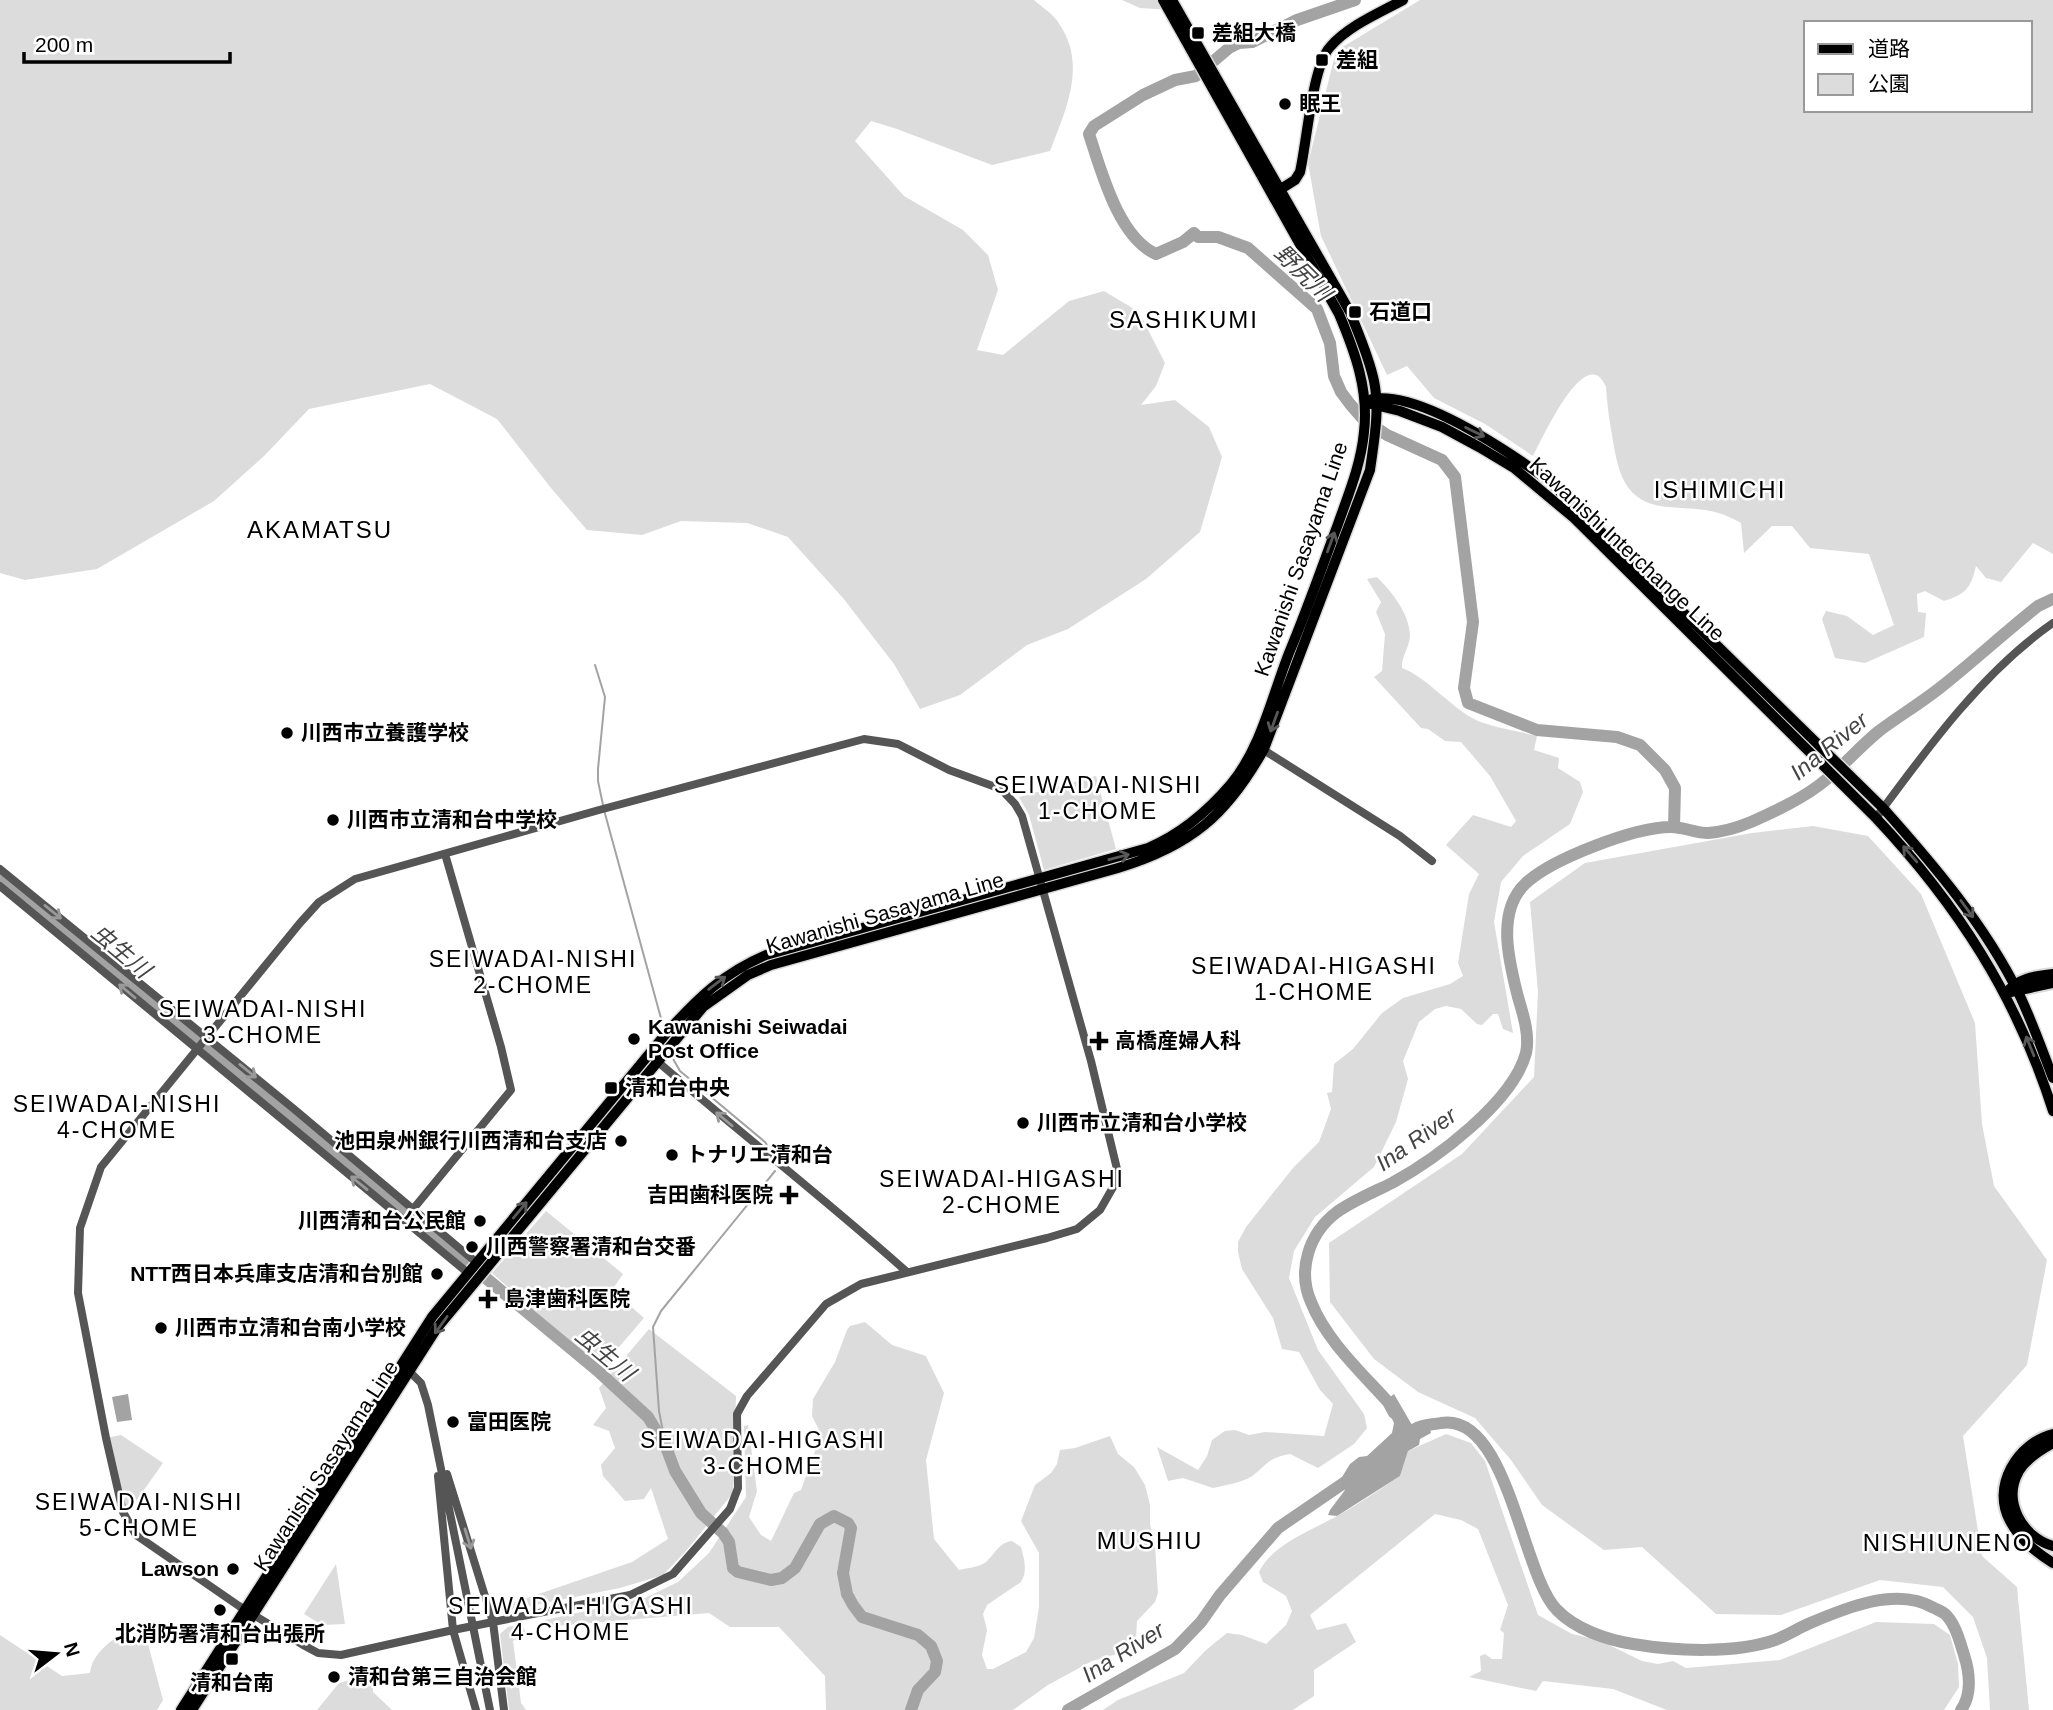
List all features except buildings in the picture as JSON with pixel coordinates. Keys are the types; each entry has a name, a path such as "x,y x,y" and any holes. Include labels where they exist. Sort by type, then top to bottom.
{"highway":[{"path":"2012,990 2031,976 2053,974"},
{"path":"2012,990 2053,983"},
{"path":"2053,1434 2037,1441 2012,1465 2004,1489 2004,1505 2008,1518 2022,1539 2053,1563"},
{"path":"2053,1443 2028,1460 2013,1487 2017,1517 2026,1530 2041,1543 2053,1546"}],"main road":[{"name":"Kawanishi Sasayama Line","path":"1163,0 1211,74 1339,314 1355,352 1364,401 1361,460 1259,746"},
{"name":"Kawanishi Sasayama Line","path":"1172,0 1201,58"},
{"path":"1276,192 1295,180 1300,172 1317,78 1322,60 1330,47 1354,28 1403,0"},
{"name":"Kawanishi Sasayama Line","path":"181,1710 249,1612 406,1368 432,1317 482,1266 653,1059 699,996 745,964 805,943 1040,884 1137,852 1176,833 1209,808 1259,746 1370,470 1376,403 1374,381 1350,313 1276,192"},
{"name":"Kawanishi Interchange Line","path":"1364,401 1376,403 1391,398 1456,423 1491,440 1548,480 1854,788 1876,818 1912,856 2012,990 2053,1111"},
{"name":"Kawanishi Interchange Line","path":"1854,788 1883,808 1975,921 2012,990 2053,1078"},
{"name":"Kawanishi Sasayama Line","path":"192,1710 249,1612"}],"street":[{"path":"1876,818 1919,758 2003,663 2053,623"},
{"path":"864,739 898,744 949,770 1001,789 1015,804 1021,816 1091,1061 1116,1169 1116,1182 1100,1210 1077,1229 861,1284 826,1304 747,1396 737,1414 738,1488 730,1508 673,1574 630,1595 341,1655 317,1653 249,1612 147,1544 129,1526 123,1512 106,1438 78,1293 80,1228 101,1167 195,1048 319,902 355,879 445,854 864,739"},
{"path":"1259,746 1400,836 1432,861"},
{"path":"414,1208 511,1090 494,1021 445,854"},
{"path":"0,869 482,1266"},
{"path":"0,886 472,1277"},
{"path":"653,1059 846,1218 907,1272"},
{"path":"406,1368 421,1383 490,1710"},
{"path":"437,1452 461,1514 493,1622 504,1710"},
{"path":"437,1452 440,1516 453,1630 476,1710"}],"green space":[{"path":"0,0 1034,0 1058,22 1072,54 1071,86 1050,151 992,165 871,121 855,141 904,196 963,230 988,255 998,290 977,350 1003,355 1069,301 1104,291 1139,312 1165,363 1156,386 1141,405 1175,400 1209,427 1222,457 1200,532 1146,579 1068,629 1027,645 960,695 920,709 894,664 843,598 788,537 747,523 681,521 642,535 587,530 497,419 430,384 309,409 264,456 214,501 97,569 25,580 0,573"},
{"path":"1122,0 1177,0 1171,10 1140,8"},
{"path":"1420,0 2053,0 2053,554 2033,543 2001,582 1986,578 1976,566 1969,585 1958,596 1944,601 1925,591 1917,594 1918,612 1926,613 1924,637 1865,663 1835,658 1822,619 1826,611 1847,616 1873,635 1894,625 1869,554 1810,548 1792,526 1772,526 1744,553 1741,523 1714,512 1654,505 1642,500 1626,484 1621,473 1611,429 1606,387 1597,376 1587,376 1576,384 1565,398 1533,456 1485,424 1434,398 1407,366 1387,375 1321,236 1308,163 1336,51"},
{"path":"1377,577 1399,603 1407,619 1410,639 1402,668 1421,678 1468,716 1500,728 1537,736 1534,750 1559,758 1558,768 1580,782 1583,792 1570,824 1523,856 1501,882 1494,922 1513,1033 1503,1029 1498,1014 1493,1014 1482,1025 1477,1024 1461,1009 1446,1006 1435,1009 1419,1022 1403,1061 1408,1079 1396,1122 1374,1167 1315,1217 1294,1251 1289,1278 1318,1350 1364,1414 1367,1428 1354,1444 1318,1468 1290,1454 1271,1460 1248,1479 1218,1487 1213,1488 1183,1478 1168,1481 1157,1447 1198,1470 1207,1456 1212,1440 1225,1431 1235,1430 1249,1435 1265,1432 1324,1436 1333,1404 1320,1390 1299,1352 1282,1349 1273,1318 1242,1269 1238,1242 1246,1227 1293,1168 1319,1142 1331,1109 1327,1093 1332,1092 1334,1064 1353,1049 1382,1013 1403,998 1450,984 1463,976 1458,963 1469,894 1479,874 1446,845 1473,815 1511,827 1516,821 1490,776 1461,742 1445,741 1428,729 1421,728 1374,677 1382,671 1385,634 1376,612 1381,602 1367,579"},
{"path":"1096,776 1116,849 1044,870 1029,815 1019,797"},
{"path":"1813,826 1868,836 1921,894 1975,1023 1982,1124 1994,1186 2047,1260 2027,1365 1963,1436 1982,1556 2017,1587 2029,1710 1990,1710 1987,1658 1973,1617 1943,1587 1880,1580 1781,1615 1716,1614 1642,1547 1604,1550 1542,1505 1511,1460 1475,1418 1418,1392 1374,1359 1330,1302 1329,1243 1462,1154 1534,1077 1538,992 1530,902 1585,863 1752,833"},
{"path":"546,1211 623,1274 612,1290 644,1318 600,1369 492,1273"},
{"path":"865,1322 892,1345 926,1356 944,1393 926,1460 934,1539 959,1570 983,1564 1007,1542 1012,1541 1021,1547 1025,1569 1021,1582 987,1605 983,1614 987,1630 982,1655 987,1669 993,1669 1026,1652 1034,1638 1039,1607 1039,1553 1021,1521 1035,1485 1051,1473 1057,1464 1060,1450 1075,1448 1110,1436 1118,1454 1134,1467 1145,1485 1150,1505 1158,1593 1155,1602 1137,1621 1136,1641 1124,1652 1092,1661 1048,1685 1013,1710 826,1710 825,1676 779,1627 730,1627 709,1613 544,1627 545,1620 645,1598 678,1582 709,1553 746,1497 744,1426 748,1425 757,1491 749,1517 761,1535 771,1541 794,1493 801,1490 821,1434 812,1416 813,1399 835,1362 847,1330 850,1326"},
{"path":"649,1329 736,1396 733,1493 663,1575 620,1588 504,1611 498,1608 632,1562 668,1539 651,1488 644,1499 625,1501 603,1476 601,1465 615,1448 609,1431 593,1425 606,1408 599,1388"},
{"path":"1446,1434 1471,1443 1485,1461 1538,1615 1572,1634 1599,1640 1642,1661 1658,1664 1673,1661 1686,1668 1780,1660 1876,1622 1934,1624 1950,1635 1958,1664 1959,1687 1944,1710 1667,1710 1613,1689 1543,1681 1536,1691 1469,1677 1481,1671 1480,1656 1485,1654 1492,1659 1502,1659 1504,1633 1500,1630 1508,1605 1478,1529 1461,1520 1435,1514 1310,1615 1317,1630 1346,1623 1356,1642 1314,1670 1314,1696 1293,1710 1103,1710 1118,1700 1184,1673 1227,1633 1242,1635 1266,1644 1286,1625 1292,1611 1286,1596 1263,1582 1259,1572 1265,1562 1283,1546 1400,1476 1408,1451"},
{"path":"121,1435 163,1463 129,1511 123,1512 106,1438"},
{"path":"336,1564 345,1624 322,1625 304,1614"},
{"path":"522,1624 526,1633 513,1641 521,1703 526,1710 509,1710 500,1634 508,1627"},
{"path":"127,1630 148,1644 163,1700 157,1710 0,1710 0,1635 62,1676 90,1673 99,1653"},
{"path":"373,1674 373,1692 392,1710 317,1710 339,1683"}],"shaded area":[{"path":"128,1394 132,1420 117,1422 112,1397"},
{"path":"1394,1394 1412,1425 1428,1419 1431,1433 1408,1451 1400,1476 1337,1516 1328,1515 1345,1490 1339,1482 1350,1464 1359,1457 1367,1456 1392,1433 1394,1423 1384,1402"}],"waterway":[{"name":"野尻川","path":"1355,0 1297,20 1252,42 1239,43 1229,48 1196,76 1175,80 1143,95 1094,126 1089,134 1105,183 1131,233 1156,254 1183,242 1194,233 1198,237 1218,237 1248,248 1317,309 1330,343 1334,376 1350,404 1363,419 1387,435 1442,460 1455,477 1473,622 1464,688 1468,703 1537,730 1617,737 1640,745 1665,770 1675,788 1674,827"},
{"name":"Ina River","path":"1394,1413 1388,1402 1335,1342 1318,1316 1307,1290 1305,1277 1308,1253 1319,1230 1337,1212 1410,1173 1450,1144 1489,1109 1506,1091 1518,1072 1526,1053 1527,1039 1507,938 1510,909 1516,895 1537,874 1573,855 1616,838 1655,828 1671,827 1703,833 1724,830 1751,822 1794,801 1826,780 1879,731 1926,699 2038,606 2053,599"},
{"path":"595,665 605,697 598,769 603,805"},
{"path":"604,810 662,1022"},
{"name":"虫生川","path":"0,877 599,1372 648,1417 666,1447 675,1471 701,1513 729,1542 733,1568 738,1572 771,1580 782,1578 795,1568 820,1524 834,1516 848,1523 851,1528 843,1573 847,1594 853,1605 862,1617 918,1635 931,1646 937,1661 935,1672 918,1690 911,1710"},
{"path":"672,1057 680,1071 769,1148"},
{"path":"666,1447 659,1411 653,1327 661,1311 775,1171"},
{"path":"1415,1429 1441,1423 1464,1426 1482,1443 1498,1468 1545,1592 1564,1617 1582,1628 1613,1640 1633,1644 1685,1650 1742,1648 1775,1640 1854,1606 1888,1599 1919,1602 1946,1615 1957,1634 1969,1676 1967,1698 1961,1710"},
{"name":"Ina River","path":"1068,1710 1175,1649 1201,1622 1220,1595 1278,1528 1354,1476"}],"place":[{"name":"差組大橋","path":"1198,33"},
{"name":"差組","path":"1322,60"},
{"name":"眠王","path":"1285,104"},
{"name":"石道口","path":"1355,312"},
{"name":"川西市立養護学校","path":"287,733"},
{"name":"川西市立清和台中学校","path":"333,820"},
{"name":"Kawanishi Seiwadai Post Office","path":"634,1039"},
{"name":"高橋産婦人科","path":"1099,1041"},
{"name":"清和台中央","path":"611,1088"},
{"name":"川西市立清和台小学校","path":"1023,1123"},
{"name":"池田泉州銀行川西清和台支店","path":"621,1141"},
{"name":"トナリエ清和台","path":"672,1155"},
{"name":"吉田歯科医院","path":"789,1195"},
{"name":"川西清和台公民館","path":"480,1221"},
{"name":"川西警察署清和台交番","path":"472,1247"},
{"name":"NTT西日本兵庫支店清和台別館","path":"437,1274"},
{"name":"島津歯科医院","path":"488,1299"},
{"name":"川西市立清和台南小学校","path":"161,1328"},
{"name":"富田医院","path":"453,1422"},
{"name":"Lawson","path":"233,1569"},
{"name":"北消防署清和台出張所","path":"220,1610"},
{"name":"清和台南","path":"232,1659"},
{"name":"清和台第三自治会館","path":"334,1677"}],"district":[{"name":"SASHIKUMI","path":"1184,320"},
{"name":"ISHIMICHI","path":"1720,490"},
{"name":"AKAMATSU","path":"320,530"},
{"name":"SEIWADAI-NISHI 1-CHOME","path":"1098,798"},
{"name":"SEIWADAI-NISHI 2-CHOME","path":"533,972"},
{"name":"SEIWADAI-HIGASHI 1-CHOME","path":"1314,979"},
{"name":"SEIWADAI-NISHI 3-CHOME","path":"263,1022"},
{"name":"SEIWADAI-NISHI 4-CHOME","path":"117,1117"},
{"name":"SEIWADAI-HIGASHI 2-CHOME","path":"1002,1192"},
{"name":"SEIWADAI-HIGASHI 3-CHOME","path":"763,1453"},
{"name":"SEIWADAI-NISHI 5-CHOME","path":"139,1515"},
{"name":"MUSHIU","path":"1150,1541"},
{"name":"NISHIUNENO","path":"1948,1543"},
{"name":"SEIWADAI-HIGASHI 4-CHOME","path":"571,1619"}]}
